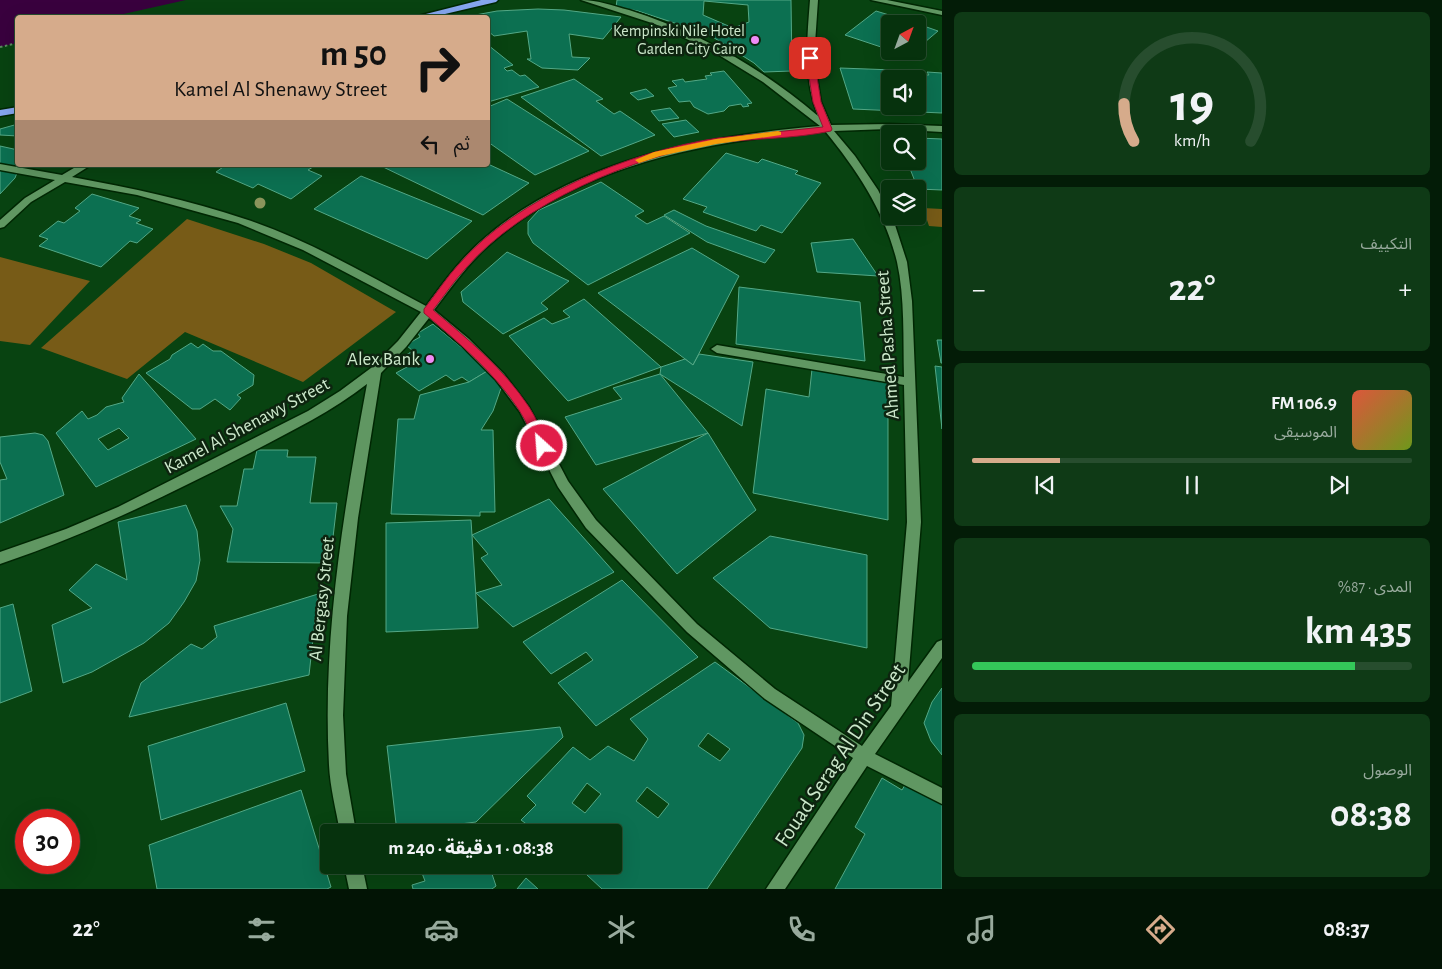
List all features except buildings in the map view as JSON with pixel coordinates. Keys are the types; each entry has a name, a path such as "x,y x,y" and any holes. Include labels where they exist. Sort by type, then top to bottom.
{"highway":[{"path":"427,15 493,0"},
{"path":"0,114 15,111"}],"street":[{"path":"585,0 654,22 699,40 766,80 799,103 828,129"},
{"name":"Ahmed Pasha Street","path":"814,0 810,58 817,102 828,129 852,158 873,190 890,225 902,262 907,301 914,522 898,710"},
{"path":"875,0 942,13"},
{"path":"920,0 942,5"},
{"name":"Kamel Al Shenawy Street","path":"0,558 80,529 184,482 325,407 375,371 406,340 463,265 504,228 551,197 602,173 657,154 716,141 828,129 878,127 942,129"},
{"path":"0,167 138,192 242,221 307,248 428,311 465,342 500,377 525,410 563,484 591,524 627,564 692,628 770,694 864,756 942,796"},
{"path":"0,225 28,200 83,167"},
{"path":"716,349 910,382"},
{"name":"Al Bergasy Street","path":"347,824 337,767 336,672 357,475 375,371"},
{"name":"Fouad Serag Al Din Street","path":"776,889 864,756 942,646"},
{"path":"355,874 358,889"}],"path":[{"path":"0,47 15,44"}],"shaded area":[{"path":"0,0 186,0 119,15 15,15 15,43 0,47"},
{"path":"926,208 942,209 942,227 929,226"},
{"path":"187,219 264,244 311,263 396,312 303,382 185,332 127,379 41,348"},
{"path":"0,257 90,281 30,345 0,341"}],"slow traffic":[{"path":"639,160 657,154 716,141 778,133"}],"place":[{"name":"Kempinski Nile Hotel Garden City Cairo","path":"755,40"},
{"name":"Alex Bank","path":"430,359"}],"route":[{"path":"542,446 525,410 500,377 465,342 428,311 463,265 504,228 551,197 602,173 657,154 716,141 828,129 817,102 810,58"}]}
